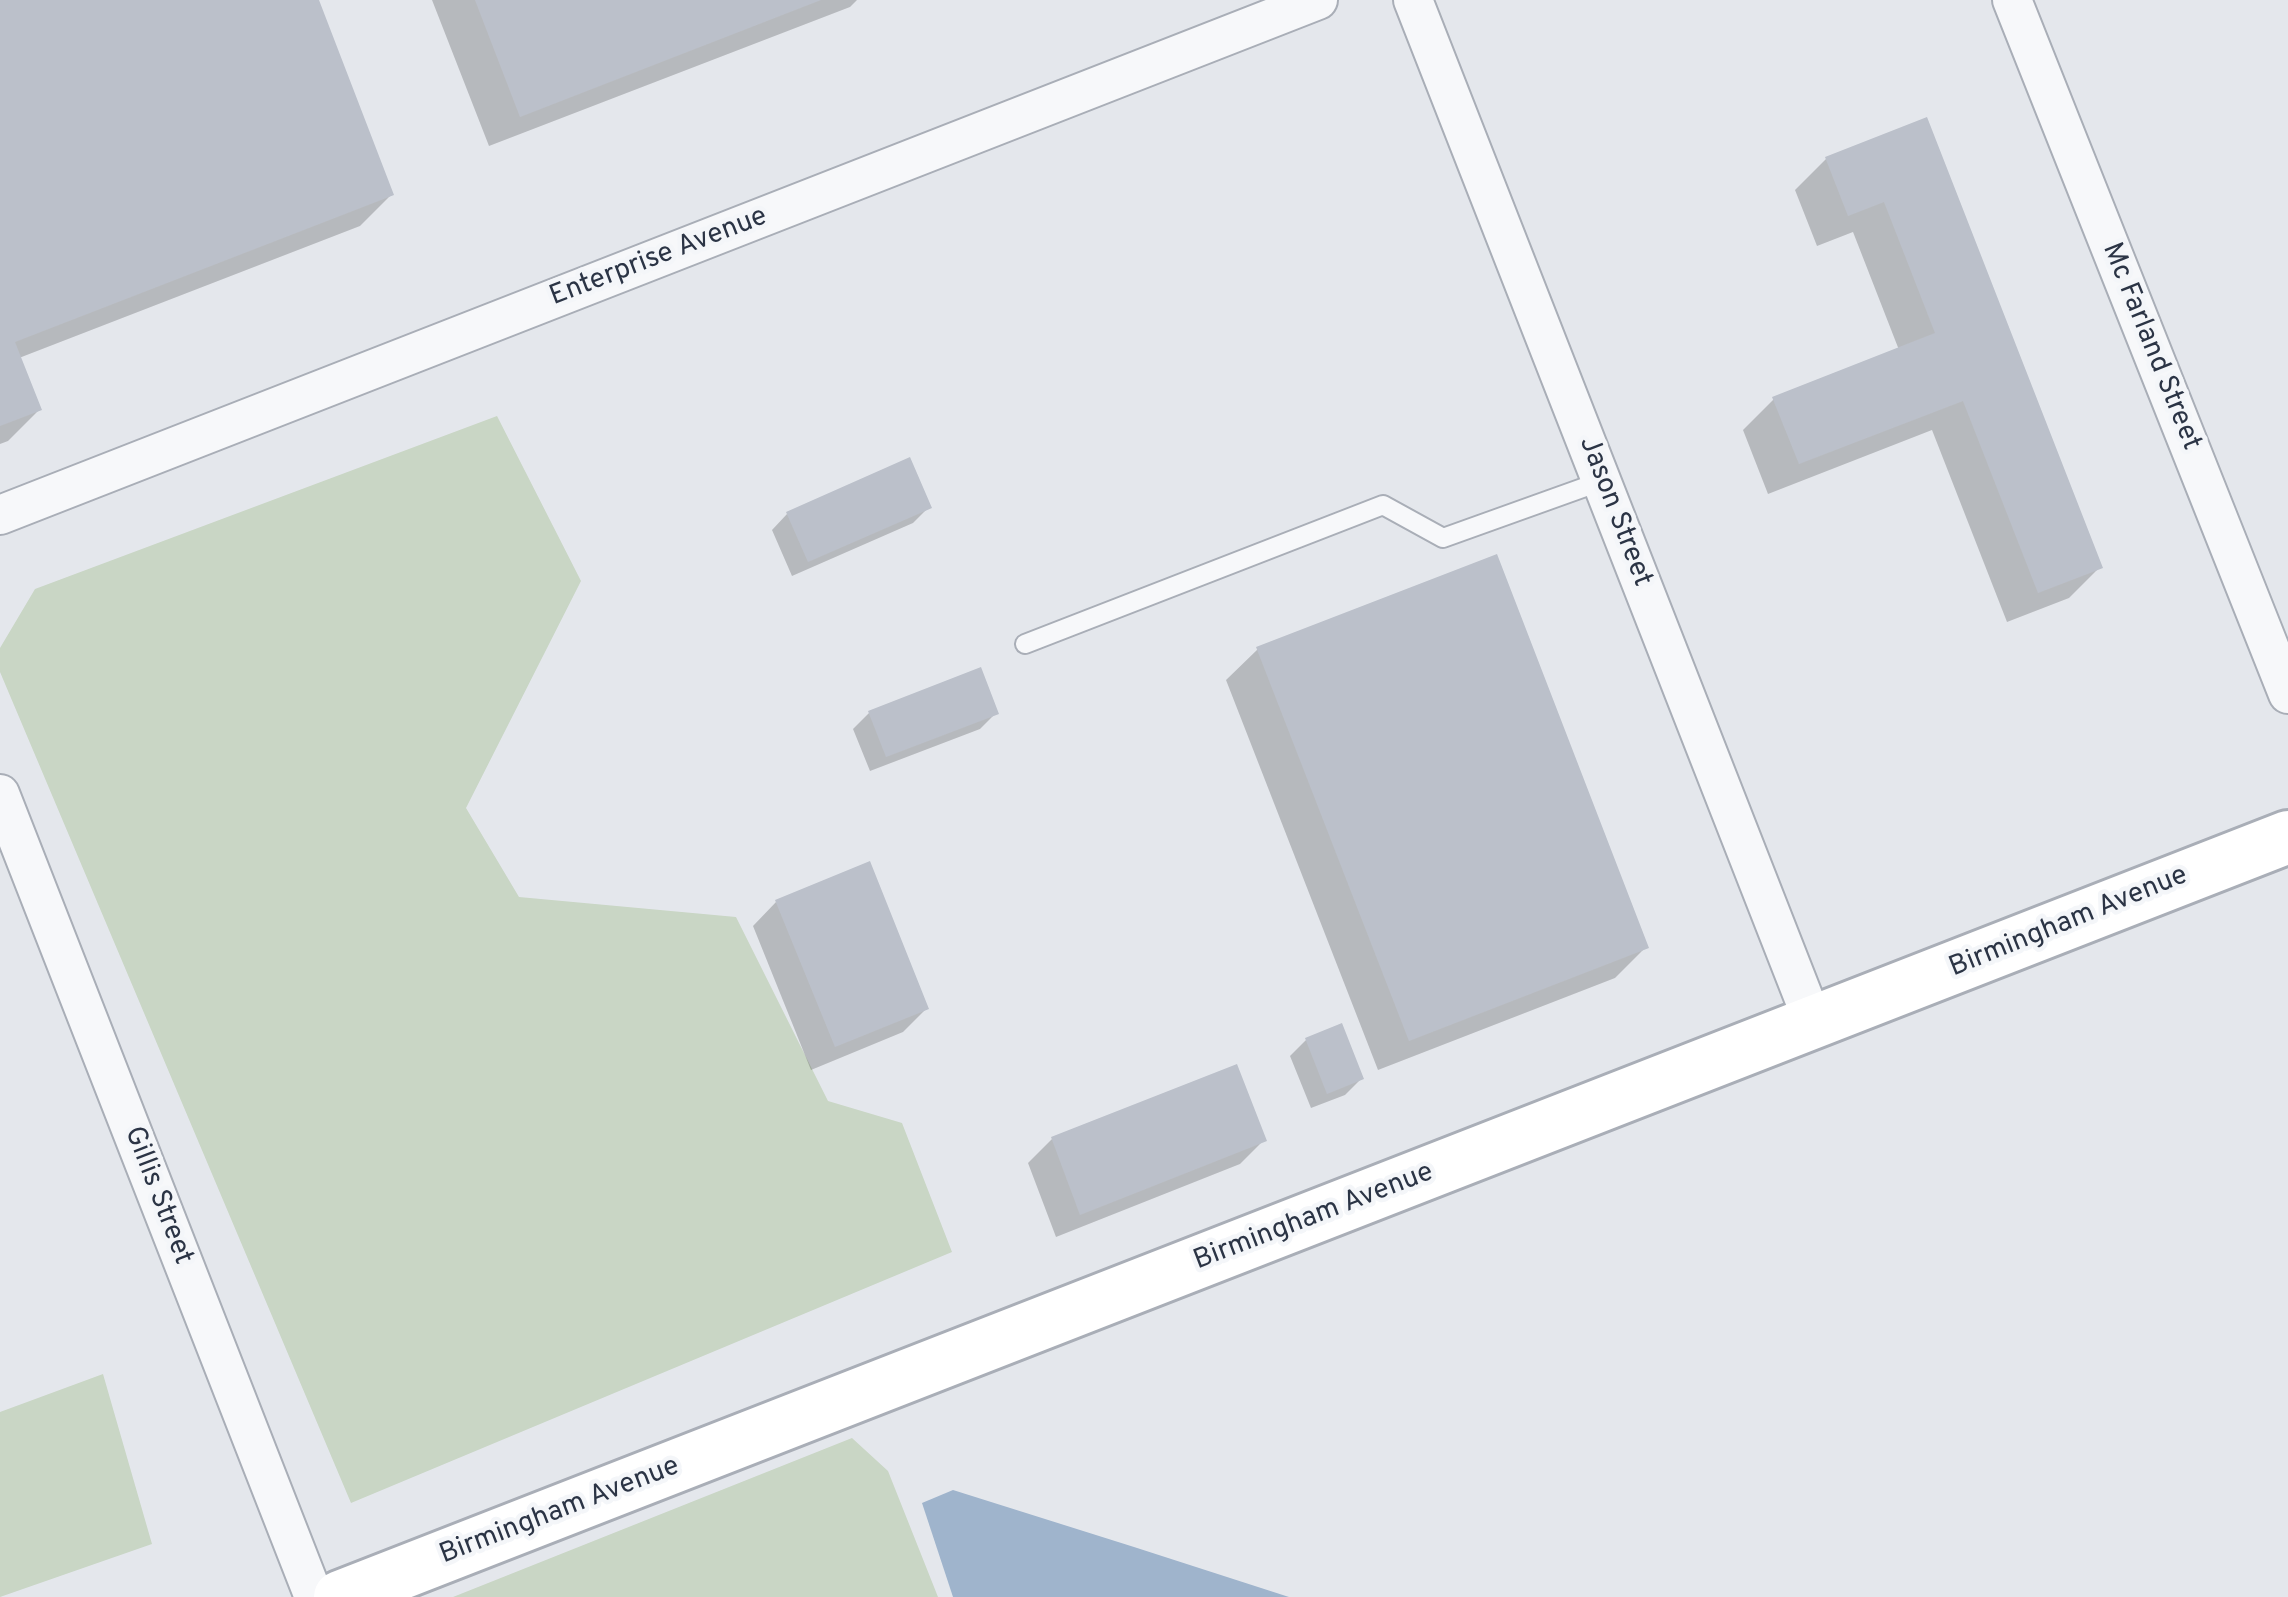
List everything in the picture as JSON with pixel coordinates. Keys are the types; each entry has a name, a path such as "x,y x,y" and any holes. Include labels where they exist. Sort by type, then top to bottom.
{"main road":[{"name":"Birmingham Avenue","path":"340,1597 2288,837"}],"street":[{"name":"Enterprise Avenue","path":"0,515 1318,0"},
{"name":"Jason Street","path":"1413,0 1814,1024"},
{"name":"Mc Farland Street","path":"2012,0 2288,694"},
{"name":"Gillis Street","path":"0,794 314,1597"}],"lane":[{"path":"1025,644 1383,505 1442,538 1602,481"}],"green space":[{"path":"497,416 581,581 466,808 519,897 736,917 828,1101 902,1123 952,1252 351,1503 0,672 0,648 35,589"},
{"path":"103,1374 152,1544 0,1597 0,1412"},
{"path":"852,1438 888,1471 938,1597 453,1597"}],"water":[{"path":"953,1490 1289,1597 953,1597 922,1503"}],"building":[{"path":"0,0 319,0 394,195 15,342 42,410 0,426"},
{"path":"475,0 821,0 520,117"},
{"path":"1927,117 2103,568 2038,593 1963,401 1799,464 1772,397 1935,333 1884,202 1848,216 1825,157"},
{"path":"910,457 932,508 808,562 786,512"},
{"path":"1497,554 1649,948 1409,1041 1256,647"},
{"path":"981,667 999,714 886,757 868,711"},
{"path":"870,861 929,1009 835,1047 775,900"},
{"path":"1342,1023 1364,1079 1327,1094 1305,1038"},
{"path":"1237,1064 1267,1141 1080,1215 1051,1137"}]}
